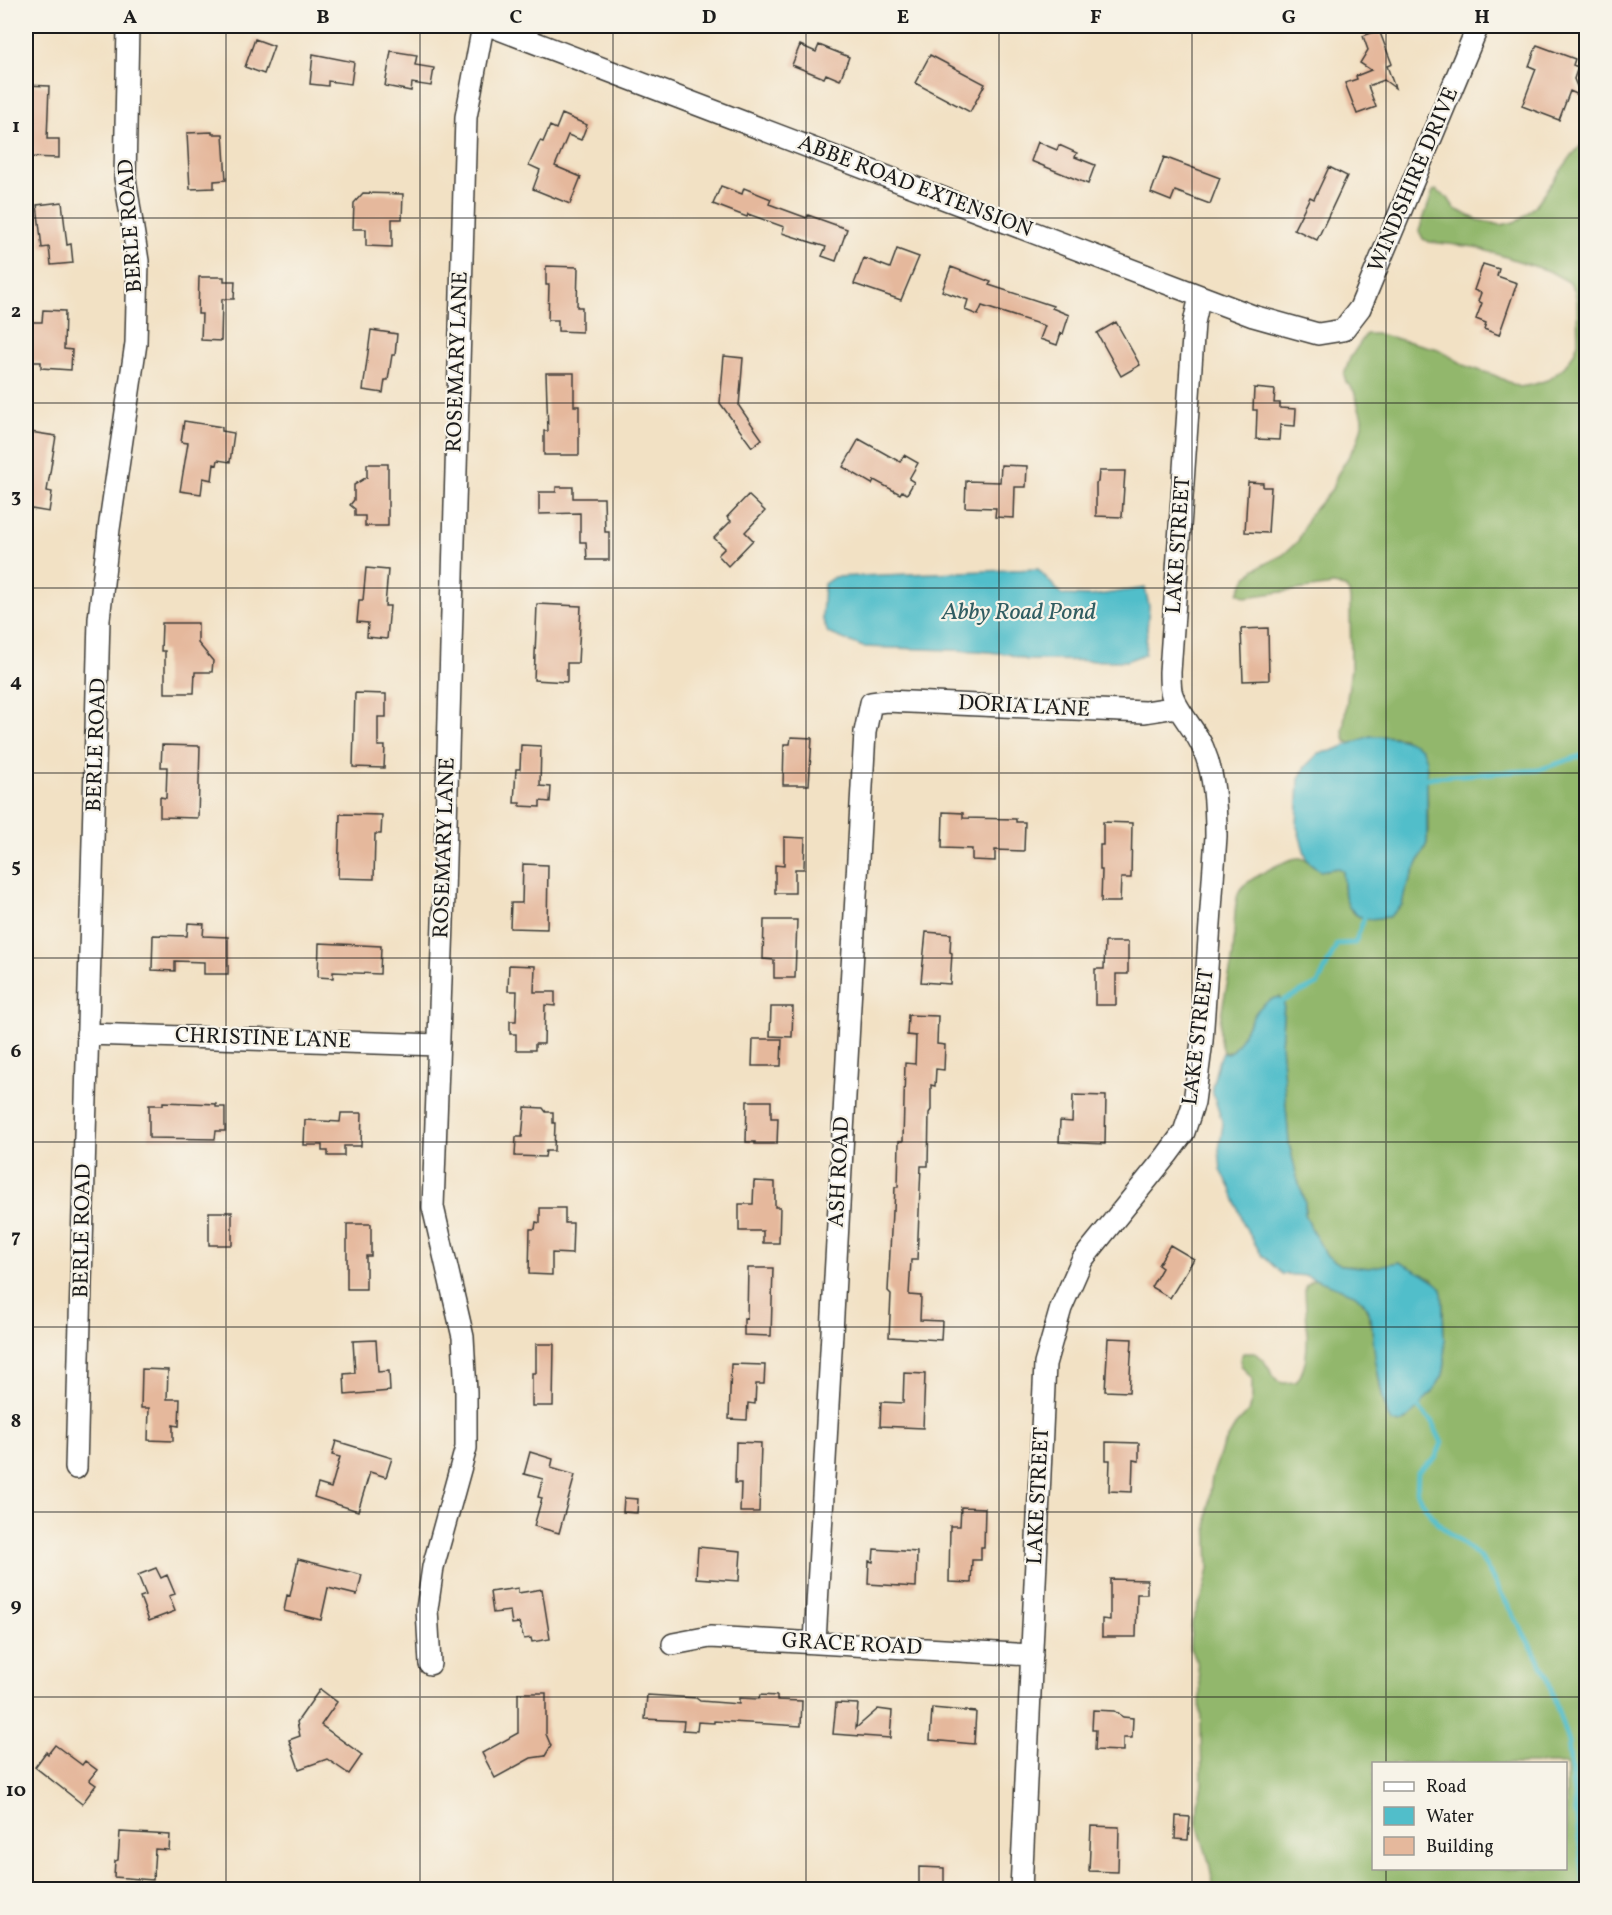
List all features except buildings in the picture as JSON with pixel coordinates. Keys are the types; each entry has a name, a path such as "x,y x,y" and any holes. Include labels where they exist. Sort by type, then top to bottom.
{"street":[{"name":"BERLE ROAD","path":"76,1468 99,619 109,529 136,343 138,261 125,178 128,26"},
{"name":"ROSEMARY LANE","path":"430,1664 427,1609 433,1567 465,1448 466,1392 463,1337 433,1207 466,117 483,26"},
{"name":"ABBE ROAD EXTENSION","path":"491,26 1253,316 1318,333 1343,330"},
{"name":"WINDSHIRE DRIVE","path":"1343,330 1360,308 1478,26"},
{"name":"LAKE STREET","path":"1021,1890 1045,1364 1060,1308 1082,1260 1184,1132 1194,1102 1203,1030 1216,836 1216,803 1204,750 1194,728 1177,707 1171,691 1170,672 1194,323 1200,296"},
{"name":"DORIA LANE","path":"871,703 886,700 1145,712 1177,707"},
{"name":"ASH ROAD","path":"815,1642 864,744 871,703"},
{"name":"CHRISTINE LANE","path":"87,1034 439,1045"},
{"name":"GRACE ROAD","path":"673,1644 710,1637 1032,1655"}],"green space":[{"path":"1586,140 1586,1889 1214,1889 1209,1862 1197,1824 1202,1784 1200,1686 1197,1661 1190,1649 1190,1642 1192,1622 1203,1595 1209,1569 1207,1517 1212,1477 1222,1448 1235,1426 1248,1412 1252,1399 1252,1379 1241,1365 1240,1359 1243,1353 1255,1353 1264,1361 1277,1381 1296,1382 1302,1373 1307,1350 1305,1287 1315,1279 1348,1290 1358,1296 1364,1304 1372,1328 1383,1398 1389,1407 1405,1421 1443,1375 1445,1363 1442,1290 1433,1279 1399,1262 1370,1268 1341,1265 1326,1255 1311,1228 1305,1214 1305,1201 1289,1144 1281,1045 1284,1003 1280,997 1232,1051 1224,1053 1220,1032 1232,964 1236,905 1242,887 1273,867 1300,858 1321,870 1338,868 1343,871 1344,892 1349,906 1360,917 1376,916 1402,905 1405,891 1427,843 1427,773 1403,738 1377,737 1352,744 1345,741 1343,731 1351,668 1350,600 1349,592 1345,587 1333,585 1246,597 1238,593 1246,578 1255,569 1283,555 1298,541 1309,516 1332,489 1337,475 1357,443 1362,418 1354,391 1346,382 1344,375 1350,358 1366,334 1378,334 1438,349 1466,366 1494,375 1519,387 1550,379 1565,366 1578,343 1577,303 1575,291 1569,282 1549,271 1475,247 1429,242 1423,239 1419,231 1433,191 1436,190 1448,198 1455,209 1478,220 1501,225 1521,219 1535,206"}],"water":[{"name":"Abby Road Pond","path":"1038,569 1062,595 1091,596 1145,588 1149,606 1145,654 1126,661 1027,660 1008,654 978,651 863,647 828,633 822,618 824,584 834,577"},
{"path":"1370,736 1397,738 1409,741 1421,748 1426,760 1427,773 1427,843 1405,891 1402,905 1389,917 1370,919 1358,916 1349,907 1345,896 1343,871 1338,868 1320,871 1307,860 1297,827 1299,779 1305,767 1319,753 1332,751"},
{"path":"1280,997 1284,1003 1281,1045 1289,1143 1305,1201 1305,1214 1311,1228 1326,1255 1341,1265 1369,1268 1399,1262 1429,1278 1442,1289 1445,1363 1443,1375 1422,1403 1399,1424 1392,1422 1388,1417 1375,1357 1371,1318 1363,1301 1354,1294 1307,1276 1282,1274 1261,1254 1244,1225 1231,1189 1221,1170 1219,1150 1223,1124 1212,1087 1218,1062 1223,1053 1227,1054 1234,1049 1261,1006 1269,1000"}],"waterway":[{"path":"1420,780 1433,777 1538,770 1586,754"},
{"path":"1278,1003 1318,984 1337,944 1355,943 1366,913"},
{"path":"1415,1404 1432,1422 1442,1443 1435,1459 1418,1472 1417,1494 1437,1523 1481,1558 1546,1673 1568,1742 1585,1890"}]}
